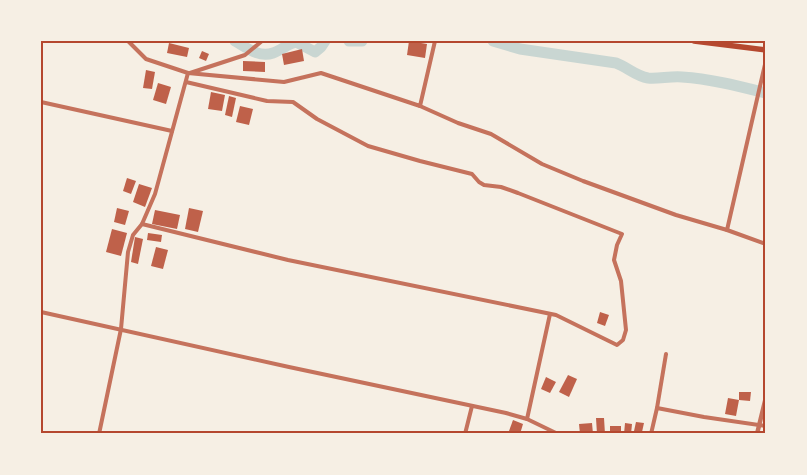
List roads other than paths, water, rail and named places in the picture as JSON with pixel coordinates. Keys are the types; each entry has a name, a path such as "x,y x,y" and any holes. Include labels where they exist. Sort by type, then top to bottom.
{"main road":[{"path":"694,41 766,50"}],"street":[{"path":"128,41 146,59 188,73 284,82 321,73 420,106 458,123 491,134 542,164 583,181 676,216 727,230 766,244"},
{"path":"188,73 245,55 262,41"},
{"path":"420,106 435,41"},
{"path":"727,230 766,60"},
{"path":"100,434 121,329 128,252 133,234 142,224 155,194 188,73"},
{"path":"142,224 288,260 550,314 581,326 617,345 623,340 626,330 621,281 614,260 617,245 622,234 518,193 501,187 484,185 472,174 368,146 317,119 293,102 267,101 186,82"},
{"path":"41,102 172,131"},
{"path":"41,312 472,406 527,419 558,434"},
{"path":"527,419 550,314"},
{"path":"651,434 666,354"},
{"path":"757,434 766,397"},
{"path":"465,434 472,406"},
{"path":"657,408 766,426"}],"waterway":[{"path":"235,41 263,54 273,53 296,42 315,52 325,41"},
{"path":"349,41 362,41"},
{"path":"493,41 520,49 616,63 648,78 693,78 766,93"}]}
